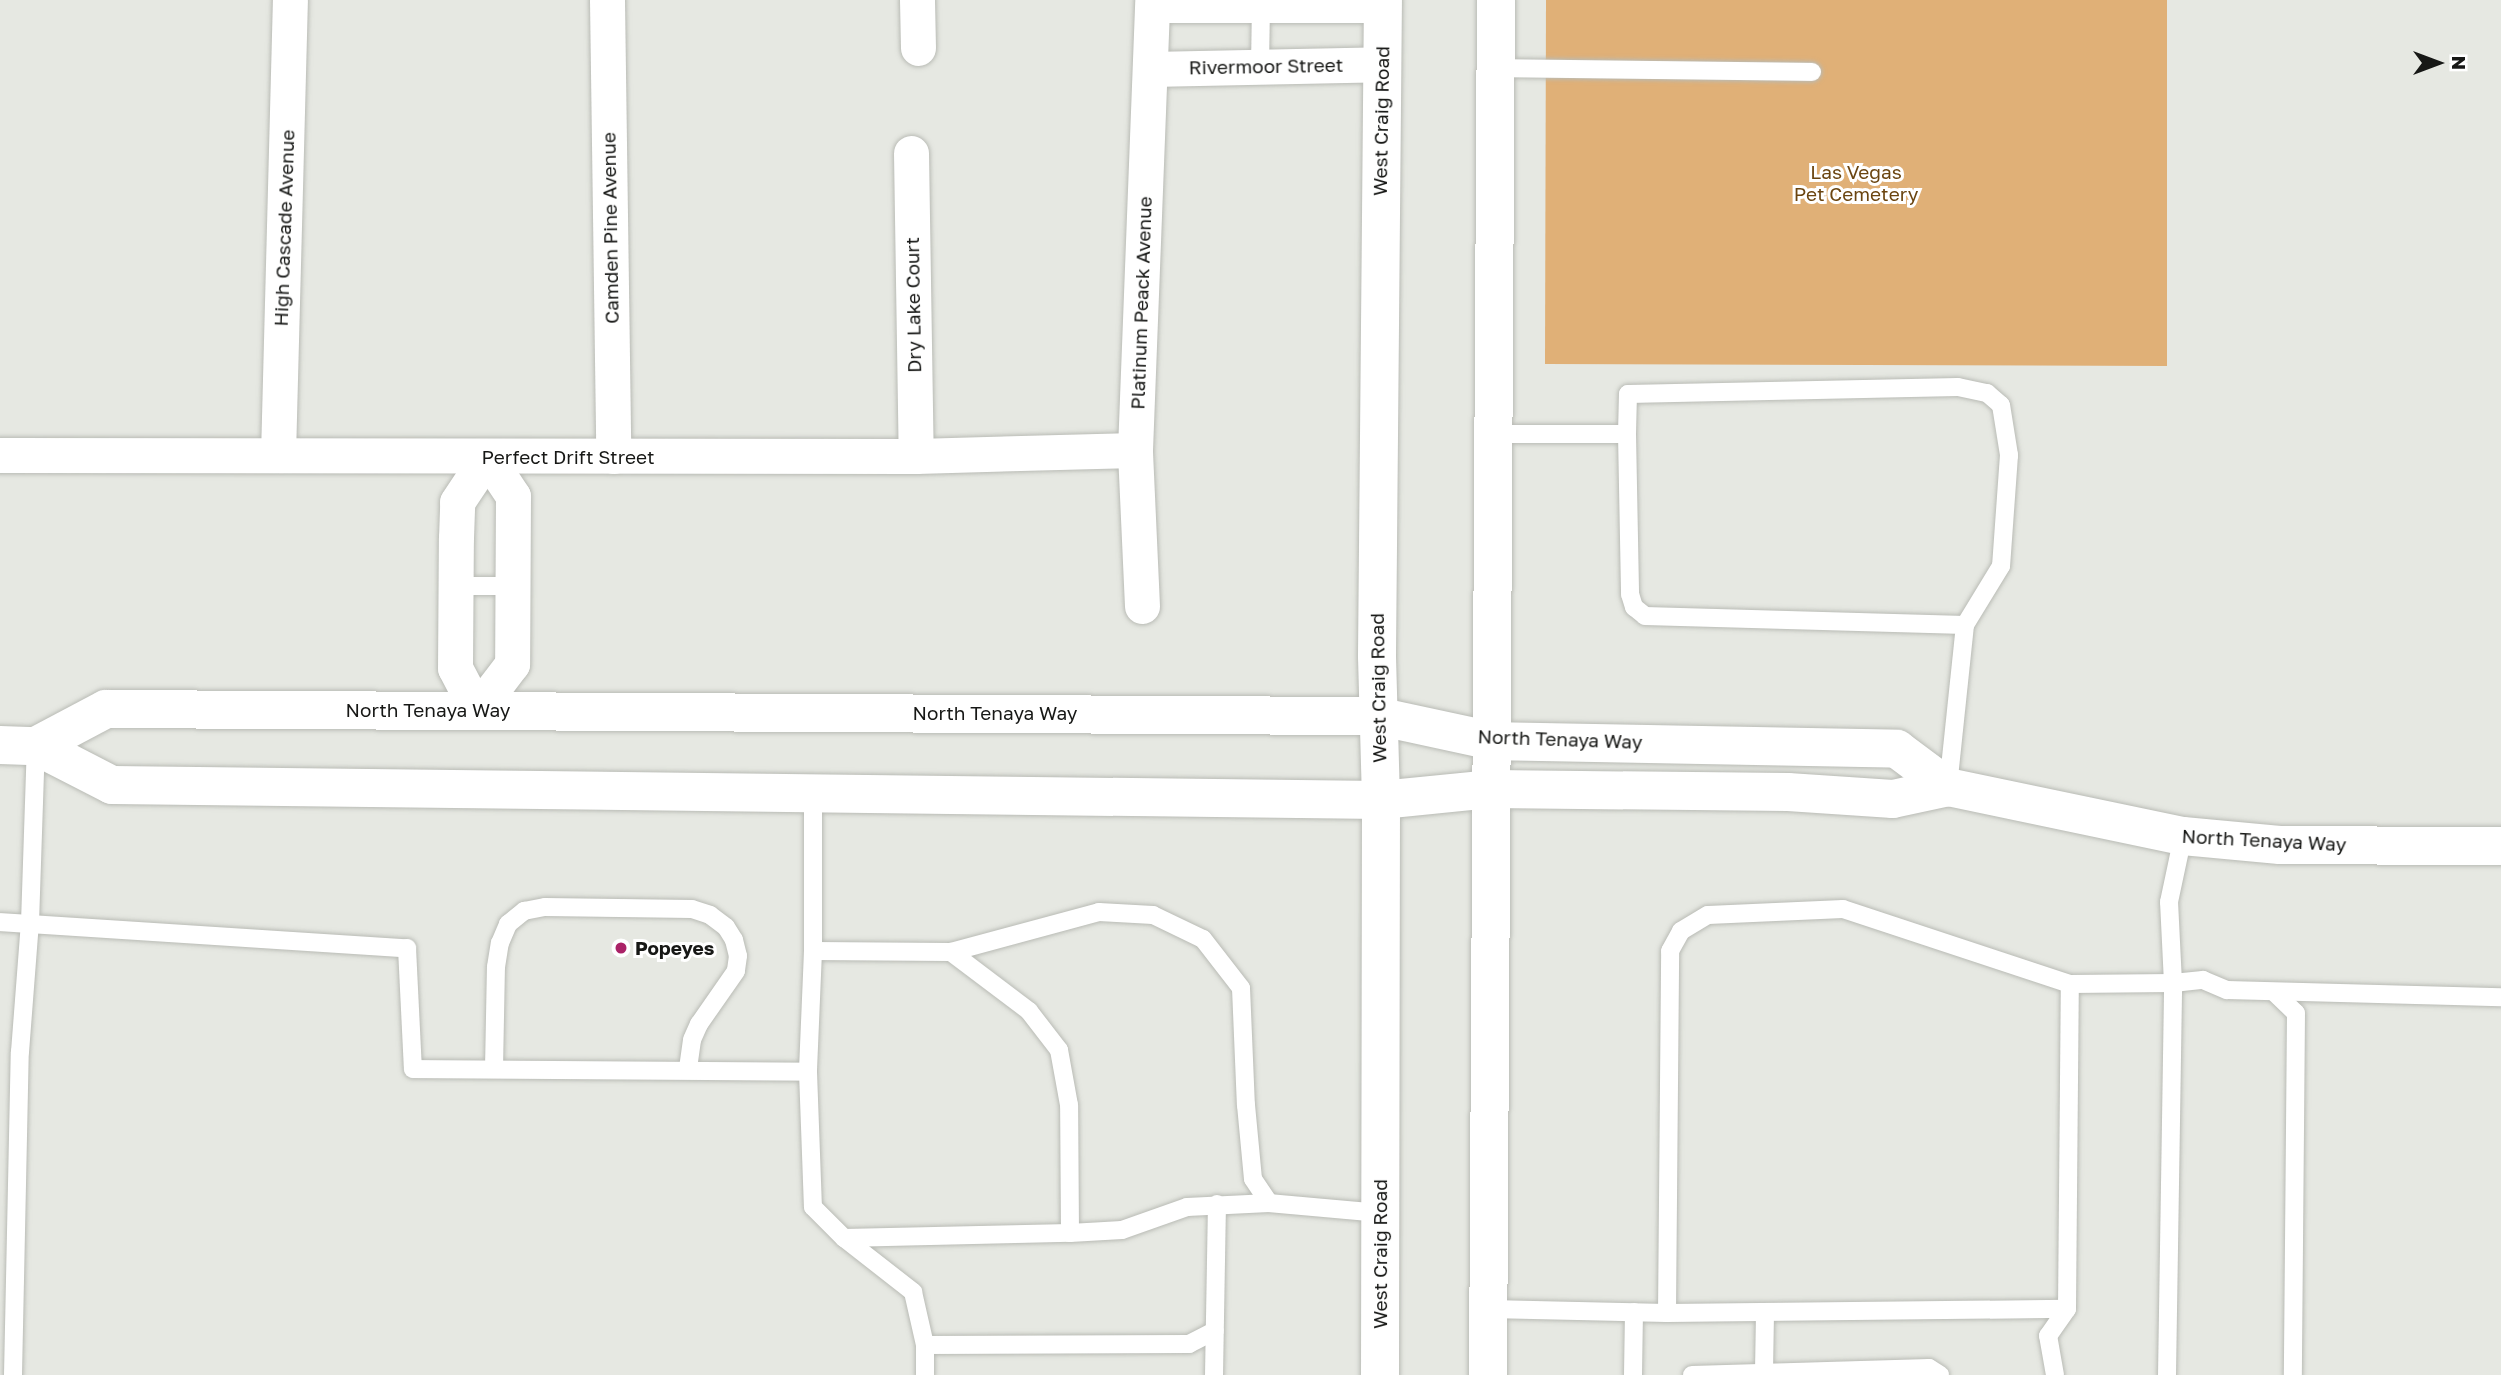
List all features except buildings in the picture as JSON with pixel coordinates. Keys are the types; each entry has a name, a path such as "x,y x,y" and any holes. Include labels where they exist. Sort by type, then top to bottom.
{"main road":[{"path":"1488,1375 1496,0"},
{"name":"West Craig Road","path":"1380,1375 1381,800 1377,716 1382,3"},
{"name":"North Tenaya Way","path":"18,746 106,709 1377,716 1493,741 1897,749 1948,787"},
{"name":"North Tenaya Way","path":"18,746 112,785 1381,800 1492,789 1788,792 1893,799 1948,787 2183,836 2280,845 2501,846"}],"street":[{"name":"High Cascade Avenue","path":"278,455 290,0"},
{"name":"Camden Pine Avenue","path":"607,0 613,456"},
{"path":"917,0 918,48"},
{"path":"1152,2 1261,5 1382,3"},
{"name":"Platinum Peack Avenue","path":"1142,606 1135,450 1152,2"},
{"name":"Rivermoor Street","path":"1150,69 1382,64"},
{"name":"Dry Lake Court","path":"911,153 915,456"},
{"name":"Perfect Drift Street","path":"0,455 915,456 1135,450"},
{"path":"487,457 513,496 512,664 477,710 455,668 457,502 487,457"}],"lane":[{"path":"1260,67 1261,5"},
{"path":"1496,68 1812,72"},
{"path":"1948,787 1965,625 2001,566 2009,455 2001,405 1987,393 1958,387 1628,394 1630,594 1634,607 1644,616 1965,625"},
{"path":"1494,434 1627,434"},
{"path":"456,586 512,586"},
{"path":"13,1375 20,1052 30,923 18,746"},
{"path":"813,793 813,951 808,1072 813,1208 844,1238 913,1292 925,1345 925,1375"},
{"path":"2167,1375 2173,983 2169,902 2183,836"},
{"path":"494,1069 496,967 500,943 508,924 524,911 545,907 692,909 710,915 726,927 736,948 736,971 699,1024 692,1040 688,1069"},
{"path":"1667,1313 1670,950 1681,932 1708,915 1843,909 2070,984 2203,980 2227,990 2501,997"},
{"path":"813,951 951,952 1099,912 1153,915 1203,939 1241,988 1246,1105 1253,1179 1269,1203"},
{"path":"0,922 407,947 413,1069 808,1072"},
{"path":"951,952 1029,1011 1059,1050 1069,1105 1070,1233"},
{"path":"2055,1375 2048,1336 2067,1308 2070,984"},
{"path":"2274,992 2296,1013 2293,1375"},
{"path":"844,1238 1122,1230 1187,1208 1217,1205 1269,1203 1380,1213"},
{"path":"1214,1375 1217,1205"},
{"path":"1489,1309 1667,1313 2067,1308"},
{"path":"1764,1371 1765,1311"},
{"path":"1633,1375 1634,1312"},
{"path":"925,1345 1189,1344 1215,1331"},
{"path":"1692,1375 1929,1368 1940,1375"}],"green space":[{"name":"Las Vegas Pet Cemetery","path":"1546,0 2167,0 2167,366 1545,364"}],"place":[{"name":"Popeyes","path":"621,948"}]}
